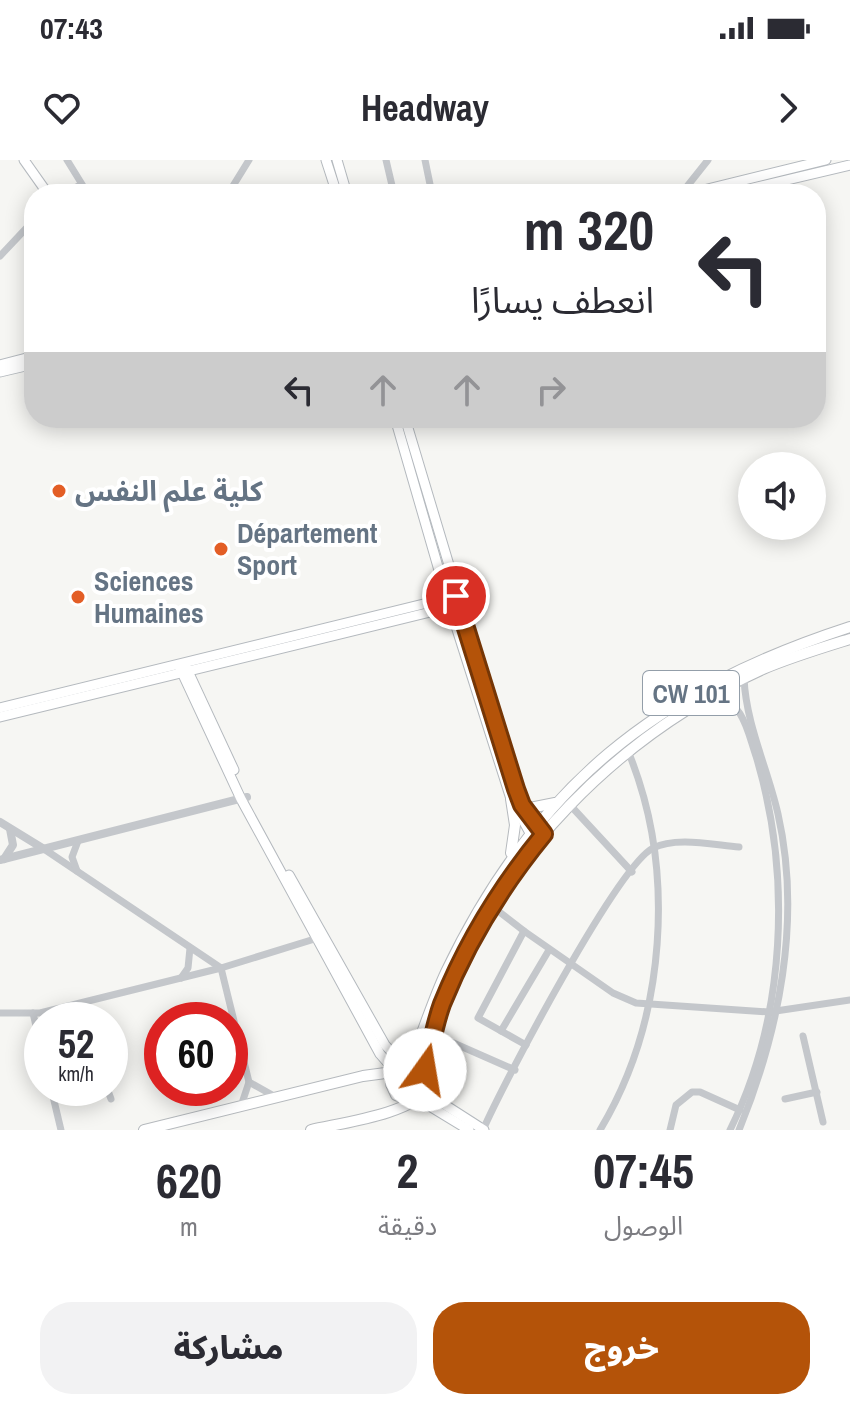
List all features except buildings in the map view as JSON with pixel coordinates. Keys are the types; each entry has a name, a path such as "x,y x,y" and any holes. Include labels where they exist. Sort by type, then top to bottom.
{"main road":[{"path":"24,160 42,184"},
{"path":"30,160 44,184"},
{"path":"326,160 334,184"},
{"path":"337,160 344,184"},
{"path":"728,184 826,160"},
{"path":"770,184 850,165"},
{"path":"0,365 24,359"},
{"path":"0,372 24,366"},
{"path":"398,428 519,806 536,833"},
{"path":"408,428 453,602"},
{"path":"0,708 182,668 453,602"},
{"name":"CW 101","path":"425,1070 433,1034 461,962 557,802 603,756 689,695 788,647 850,627"},
{"name":"CW 101","path":"400,1067 447,970 507,864 536,833 628,751 714,695 744,678 850,639"},
{"path":"0,717 182,668"},
{"path":"182,668 244,798 320,938 400,1067"},
{"path":"519,806 557,802"},
{"path":"507,864 515,839 519,806"},
{"path":"400,1067 392,1090 401,1099 416,1100 469,1130"},
{"path":"248,1104 400,1067 425,1070 428,1088 445,1105 483,1130"},
{"path":"311,1130 346,1126 400,1109 428,1088"},
{"path":"144,1130 241,1106"}],"street":[{"path":"67,160 79,184"},
{"path":"234,184 249,160"},
{"path":"386,160 392,184"},
{"path":"425,160 430,184"},
{"path":"689,184 708,160"},
{"path":"0,256 24,231"},
{"path":"744,678 748,709 766,782"},
{"path":"714,695 730,701 742,714 779,817 785,881 787,920 773,1012 739,1130"},
{"path":"600,1130 625,1074 649,1005 656,958 656,847 640,779 628,751"},
{"path":"2,860 244,798"},
{"path":"570,805 632,872"},
{"path":"0,822 221,968 228,984 248,1085"},
{"path":"2,860 13,845 10,829"},
{"path":"78,841 72,857 78,873"},
{"path":"483,1130 571,964 632,872 656,847 688,844 739,847"},
{"path":"493,907 549,950 621,998 649,1005 773,1012 850,1000"},
{"path":"524,931 478,1014 481,1021 526,1045"},
{"path":"80,1002 221,968 320,938"},
{"path":"181,978 188,968 190,948"},
{"path":"501,1031 549,950"},
{"path":"730,1130 740,1110 773,1012"},
{"path":"0,1013 24,1013"},
{"path":"433,1034 515,1070"},
{"path":"803,1036 823,1122"},
{"path":"249,1082 262,1092 280,1097"},
{"path":"670,1130 676,1105 692,1092 700,1092 740,1110"},
{"path":"785,1099 817,1092"},
{"path":"55,1106 61,1130"}],"place":[{"name":"كلية علم النفس","path":"59,491"},
{"name":"Département Sport","path":"221,549"},
{"name":"Sciences Humaines","path":"78,597"}],"route":[{"path":"425,1070 442,1005 461,962 525,856 544,834 522,805 516,789 456,596"}]}
